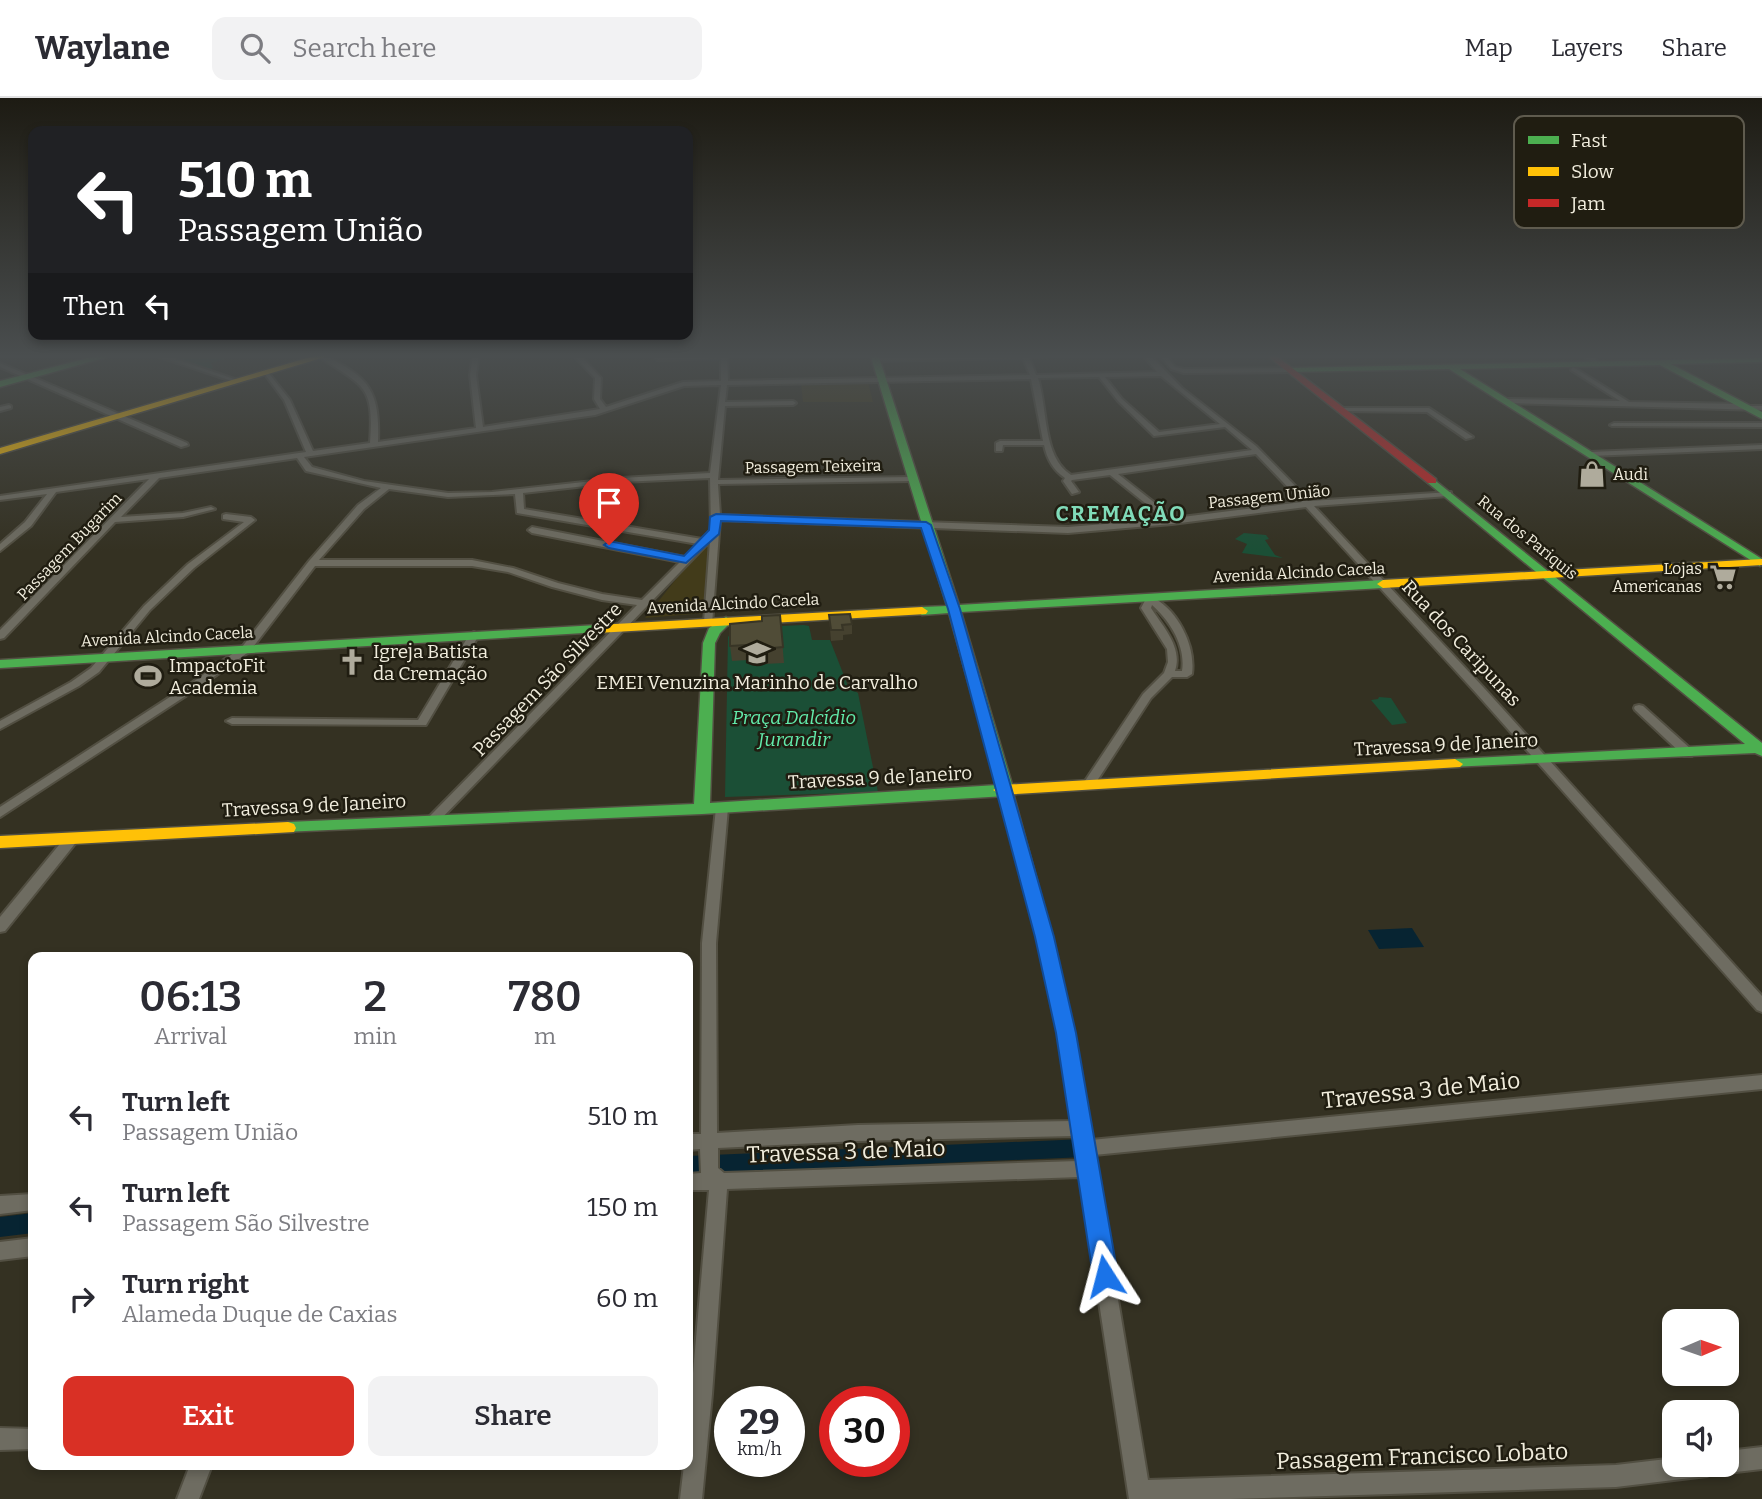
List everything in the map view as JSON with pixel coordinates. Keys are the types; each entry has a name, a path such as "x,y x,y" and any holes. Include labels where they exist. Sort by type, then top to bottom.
{"main road":[{"path":"0,451 108,419"},
{"path":"893,419 954,609 1006,791"},
{"name":"Rua dos Pariquis","path":"1352,419 1448,494 1761,749"},
{"path":"1535,419 1761,563"},
{"name":"Avenida Alcindo Cacela","path":"0,664 689,622 1761,563"},
{"path":"702,809 709,643 714,631 726,621"},
{"path":"689,622 705,632 709,643"},
{"name":"Travessa 9 de Janeiro","path":"0,842 722,808 1089,784 1761,749"}],"street":[{"path":"127,419 184,445"},
{"path":"296,419 311,454"},
{"path":"374,419 374,445"},
{"path":"478,419 480,430"},
{"path":"0,498 550,419"},
{"path":"709,622 716,517 714,478 720,419"},
{"path":"1043,419 1047,443 1059,471 1070,478 1257,452"},
{"path":"1142,419 1157,433 1226,425"},
{"name":"Rua dos Caripunas","path":"1218,419 1257,452 1308,504 1543,760 1762,1006"},
{"path":"1443,419 1469,437"},
{"path":"1614,425 1762,425"},
{"path":"999,449 1000,443 1047,443"},
{"path":"1590,454 1762,447"},
{"name":"Passagem Teixeira","path":"299,456 309,469 387,486 448,495 519,491 621,480 912,479"},
{"path":"1112,473 1172,521"},
{"name":"Passagem Bugarim","path":"0,636 157,475"},
{"path":"1070,478 1067,481 1075,492"},
{"path":"0,813 246,649 312,563 360,507 387,486"},
{"path":"0,548 29,524 53,491"},
{"path":"519,491 520,510 703,542"},
{"name":"Passagem União","path":"716,517 1048,530 1172,521 1308,504 1448,494"},
{"path":"116,520 183,515 211,509"},
{"path":"0,726 95,670 147,608 191,566 251,520 226,517"},
{"path":"532,530 686,559"},
{"name":"Passagem São Silvestre","path":"433,821 715,531"},
{"path":"312,563 472,563 510,570 602,597 644,603"},
{"path":"1089,784 1147,696 1169,674 1173,662 1172,649 1146,608 1150,598 1162,606 1188,652 1189,665 1186,675 1169,674"},
{"path":"232,721 422,723 474,635"},
{"path":"1639,708 1688,753"},
{"path":"1006,791 1055,985 1089,1169 1139,1495"},
{"path":"691,1499 702,1394 714,1175 710,1140 709,943 722,808"},
{"path":"0,927 73,837"},
{"name":"Travessa 3 de Maio","path":"1085,1148 1762,1082"},
{"name":"Travessa 3 de Maio","path":"693,1142 1081,1128"},
{"name":"Travessa 3 de Maio","path":"693,1181 714,1175 1089,1169"},
{"path":"0,1205 28,1202"},
{"path":"0,1251 28,1248"},
{"path":"0,1439 28,1438"},
{"path":"1739,1461 1762,1458"},
{"path":"188,1499 199,1470"},
{"name":"Passagem Francisco Lobato","path":"1139,1495 1616,1476 1662,1470"}],"shaded area":[{"path":"704,544 710,544 705,613 645,618"}],"green space":[{"path":"1244,533 1266,535 1269,539 1265,540 1275,555 1283,558 1242,553 1247,544 1235,539"},
{"name":"Praça Dalcídio Jurandir","path":"809,626 812,640 830,640 848,686 858,693 878,792 725,797 728,637 734,628"},
{"path":"1379,697 1391,698 1407,723 1392,725 1371,700"}],"water":[{"path":"1412,928 1424,947 1379,949 1368,930"}],"building":[{"path":"850,614 852,624 842,625 843,630 831,630 829,615"},
{"path":"780,615 783,647 762,649 762,644 730,646 730,624 762,621 762,616"}],"waterway":[{"path":"693,1165 1085,1148"},
{"path":"0,1227 28,1224"}],"traffic: fast":[{"path":"895,419 954,609 1006,791"},
{"path":"1534,419 1760,563"},
{"path":"1432,481 1762,751"},
{"path":"922,611 1383,584"},
{"path":"702,809 709,643 714,631 726,621"},
{"path":"0,664 597,629"},
{"path":"1455,764 1762,748"},
{"path":"288,828 722,808 1001,790"}],"traffic: slow":[{"path":"0,451 108,419"},
{"path":"1383,584 1762,562"},
{"path":"597,629 922,611"},
{"path":"1001,790 1455,764"},
{"path":"0,842 288,828"}],"traffic: jam":[{"path":"1353,419 1432,481"}],"place":[{"name":"Audi","path":"1592,474"},
{"name":"Lojas Americanas","path":"1723,577"},
{"name":"EMEI Venuzina Marinho de Carvalho","path":"757,653"},
{"name":"Igreja Batista da Cremação","path":"352,662"},
{"name":"ImpactoFit Academia","path":"148,676"}],"district":[{"name":"CREMAÇÃO","path":"1121,514"}],"route":[{"path":"609,545 686,559 715,531 716,517 926,525 954,609 1045,937 1066,1033 1105,1276"}]}
